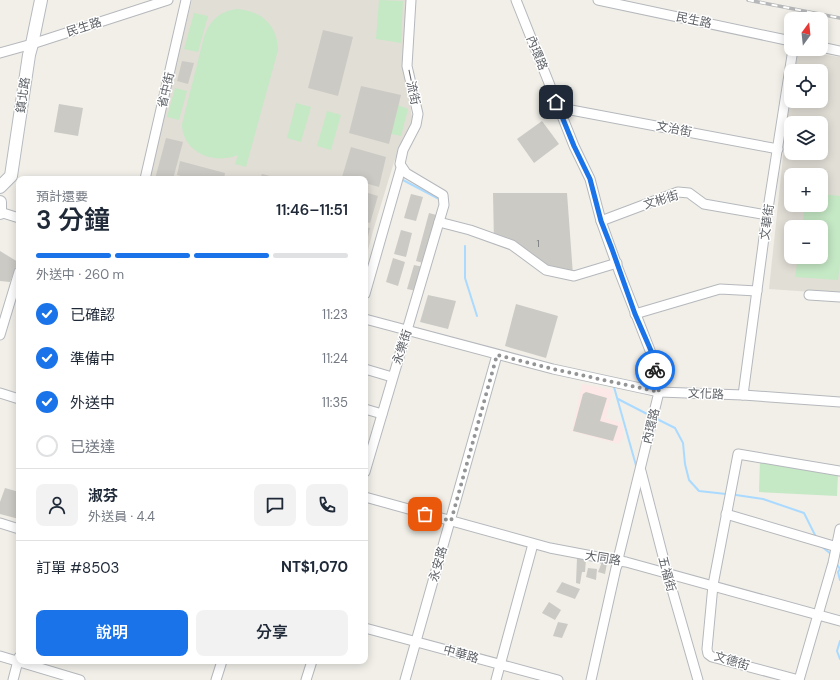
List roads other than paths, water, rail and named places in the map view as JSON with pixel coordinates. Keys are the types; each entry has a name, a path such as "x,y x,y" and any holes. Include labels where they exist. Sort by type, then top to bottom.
{"street":[{"name":"鎮北路","path":"0,187 11,176 29,54 41,0"},
{"name":"民生路","path":"0,53 168,0"},
{"name":"省中街","path":"146,176 186,0"},
{"name":"一流街","path":"368,284 401,168 400,164 403,150 416,124 418,114 407,66 411,0"},
{"name":"內環路","path":"516,0 574,146 590,179 601,221 635,314 652,353 659,392 619,555 619,561 616,568 591,680"},
{"name":"民生路","path":"598,0 784,39"},
{"path":"828,48 840,51"},
{"name":"文華街","path":"743,395 767,215 792,56"},
{"name":"文治街","path":"571,110 778,149"},
{"name":"永樂街","path":"368,462 444,200 401,168"},
{"name":"文彬街","path":"601,221 678,192 688,193 704,204 767,215"},
{"path":"0,202 0,213 16,217"},
{"path":"438,222 470,230 512,245 546,270 574,276 617,264"},
{"path":"635,314 720,289 757,291"},
{"path":"809,294 840,297"},
{"path":"0,335 15,301"},
{"name":"文化路","path":"368,320 553,369 659,392 743,395 840,402"},
{"name":"永安路","path":"405,680 497,355"},
{"path":"368,370 392,377"},
{"path":"0,393 16,398"},
{"path":"368,410 382,414"},
{"path":"713,585 738,454 840,471"},
{"name":"五福街","path":"640,472 663,572 698,680"},
{"name":"大同路","path":"368,498 533,544 626,562 840,621"},
{"path":"726,514 818,541 835,555"},
{"path":"0,523 16,528"},
{"name":"文德街","path":"713,585 706,649 708,654 712,657 799,680 819,614 835,555 840,529"},
{"path":"496,680 533,544"},
{"name":"中華路","path":"368,629 558,680"},
{"path":"0,656 16,660"},
{"path":"13,680 17,664"},
{"path":"30,664 80,680"},
{"path":"216,680 221,664"},
{"path":"306,680 311,664"}],"waterway":[{"path":"401,179 441,200"},
{"path":"465,246 465,278 477,316"},
{"path":"614,387 637,469"},
{"path":"618,399 651,416"},
{"path":"655,418 675,428 683,443 685,464 689,480 699,491 726,494"},
{"path":"736,495 763,499 804,513 816,537"},
{"path":"821,546 831,554"},
{"path":"836,563 840,569 838,572 840,580"},
{"path":"840,641 837,651 840,659"}],"railway":[{"path":"748,0 840,18"}]}
